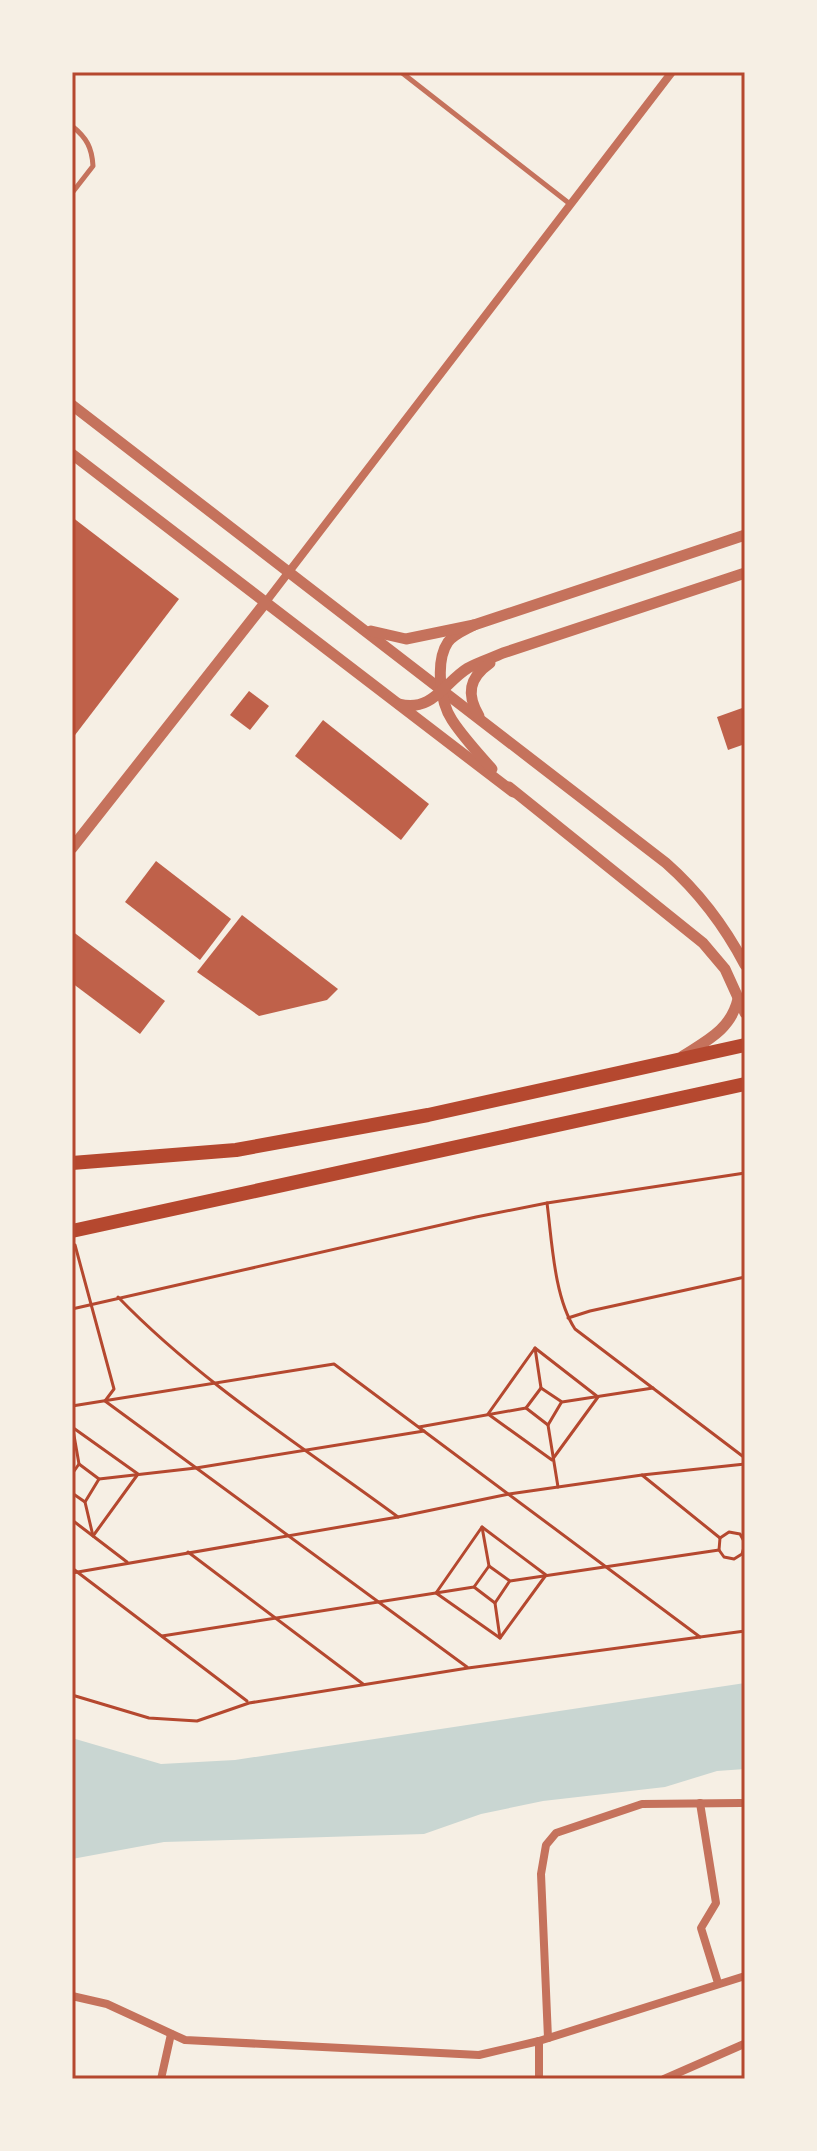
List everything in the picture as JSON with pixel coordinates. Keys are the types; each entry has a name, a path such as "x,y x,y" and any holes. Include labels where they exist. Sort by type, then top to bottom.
{"main road":[{"path":"72,1163 236,1150 428,1115 745,1045"},
{"path":"72,1232 743,1083"}],"street":[{"path":"72,848 265,603 672,72"},
{"path":"72,405 687,882 720,921 744,964"},
{"path":"72,454 513,792 703,943 725,969 745,1013"},
{"path":"362,628 387,637 406,639 474,625 745,535"},
{"path":"396,703 417,705 444,691 468,668 503,653 745,573"},
{"path":"474,625 449,641 442,655 440,676 451,719 513,792"},
{"path":"481,720 471,702 470,687 483,668 503,653"},
{"path":"675,1061 724,1029 733,1016 739,998"},
{"path":"700,1803 716,1903 701,1928 718,1983"},
{"path":"539,2079 544,2040 541,1874 546,1845 556,1833 642,1804 741,1803"},
{"path":"72,1996 107,2004 185,2040 479,2055 544,2040 745,1976"},
{"path":"161,2079 171,2034"},
{"path":"664,2079 744,2044"}],"lane":[{"path":"401,72 570,204"},
{"path":"72,126 92,150 93,166 72,193"}],"path":[{"path":"72,1309 547,1203 745,1173"},
{"path":"547,1203 561,1294 568,1318 575,1329 745,1458"},
{"path":"72,1232 114,1389 105,1401"},
{"path":"568,1318 745,1277"},
{"path":"118,1297 216,1383 398,1517"},
{"path":"419,1427 526,1408 541,1388 535,1348"},
{"path":"535,1348 598,1397"},
{"path":"488,1414 535,1348"},
{"path":"72,1406 334,1364 700,1637"},
{"path":"541,1388 562,1402 654,1388"},
{"path":"552,1460 598,1397"},
{"path":"105,1401 468,1668"},
{"path":"558,1487 548,1425 562,1402"},
{"path":"526,1408 548,1425"},
{"path":"488,1414 552,1460"},
{"path":"72,1426 79,1464 99,1479 196,1468 424,1431"},
{"path":"72,1426 138,1474"},
{"path":"72,1474 79,1464"},
{"path":"73,1571 398,1517 509,1494 745,1464"},
{"path":"93,1536 138,1474"},
{"path":"642,1475 720,1538"},
{"path":"85,1502 99,1479"},
{"path":"72,1493 85,1502 93,1536"},
{"path":"72,1520 127,1562"},
{"path":"482,1527 489,1566 510,1581 719,1550"},
{"path":"482,1527 546,1575"},
{"path":"436,1593 482,1527"},
{"path":"729,1532 740,1534 745,1544 744,1555 734,1559 724,1557 719,1550 720,1538 729,1532"},
{"path":"188,1552 363,1684"},
{"path":"162,1636 474,1587 489,1566"},
{"path":"73,1571 249,1703"},
{"path":"500,1638 546,1575"},
{"path":"500,1638 495,1603 510,1581"},
{"path":"474,1587 495,1603"},
{"path":"436,1593 500,1638"},
{"path":"72,1695 149,1718 197,1721 249,1703 363,1684 745,1631"}],"shaded area":[{"path":"745,1683 745,1769 717,1771 665,1787 543,1801 481,1814 424,1834 164,1842 72,1859 72,1738 161,1764 235,1760"}],"building":[{"path":"72,517 179,599 72,739"},
{"path":"249,691 269,706 250,730 230,715"},
{"path":"745,707 745,744 728,750 717,717"},
{"path":"323,720 429,804 401,840 295,756"},
{"path":"156,861 231,919 200,960 125,902"},
{"path":"242,915 338,989 327,1000 259,1016 197,972"},
{"path":"72,931 165,1001 140,1034 72,983"}]}
